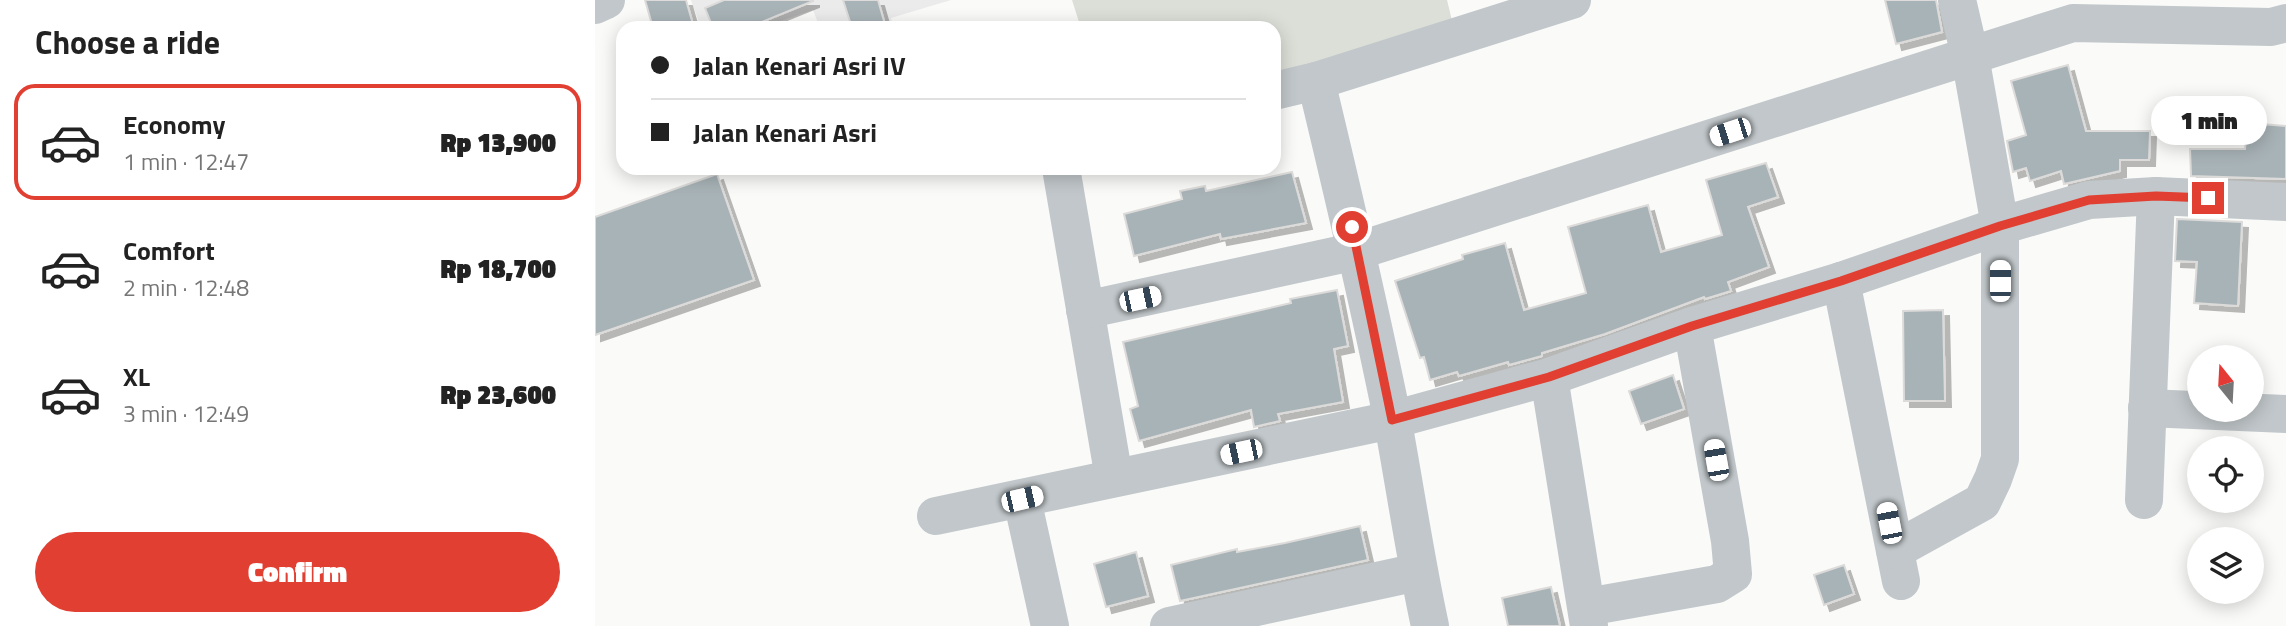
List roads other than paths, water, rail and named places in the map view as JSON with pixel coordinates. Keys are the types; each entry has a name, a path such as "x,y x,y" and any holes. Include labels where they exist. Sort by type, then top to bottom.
{"street":[{"path":"595,5 606,0"},
{"path":"1281,89 1316,81 1572,0"},
{"path":"1841,281 1898,566 1982,502 2000,459 2000,226 1970,56 1957,0"},
{"path":"1085,310 1357,251 2073,23 2281,28"},
{"path":"1316,81 1357,251 1430,626"},
{"path":"1062,175 1114,478"},
{"path":"2144,500 2156,196"},
{"path":"936,516 1392,420 1549,377 1692,326 1841,281 2000,226 2089,200 2156,196 2286,202"},
{"path":"1549,377 1588,616 1717,584 1733,574 1730,541 1692,326"},
{"path":"2147,408 2286,414"},
{"path":"1022,499 1050,626"},
{"path":"1169,626 1418,572"}]}
